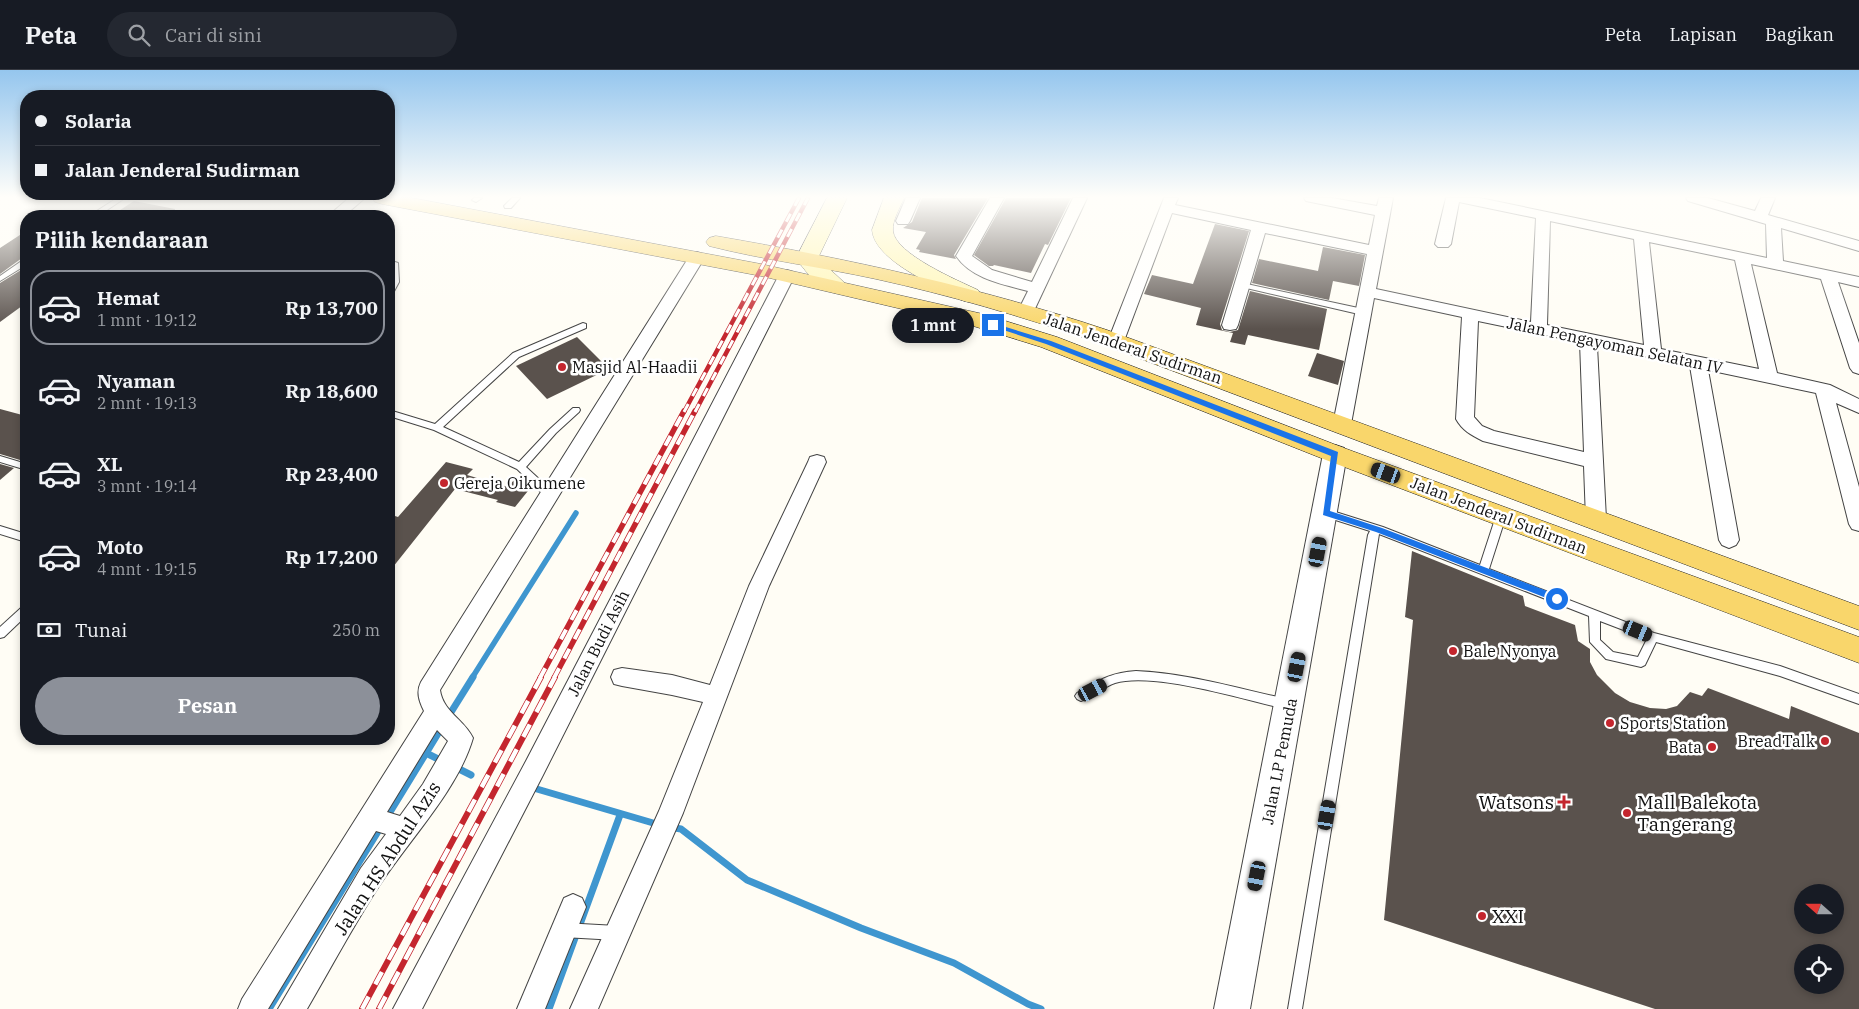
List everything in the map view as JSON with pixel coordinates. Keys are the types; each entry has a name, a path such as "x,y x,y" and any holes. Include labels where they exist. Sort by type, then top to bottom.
{"main road":[{"name":"Jalan Jenderal Sudirman","path":"612,242 787,275 975,319 1048,342 1335,454 1859,650"},
{"name":"Jalan Jenderal Sudirman","path":"722,242 807,258 944,289 1026,311 1116,341 1342,424 1859,618"},
{"path":"815,242 807,258 811,266 839,288"},
{"path":"886,242 895,252 970,295"},
{"path":"931,309 944,289"}],"street":[{"path":"972,242 964,256 969,264 985,272 1036,288"},
{"path":"1026,311 1059,242"},
{"path":"1116,341 1154,242"},
{"path":"1230,324 1255,242"},
{"path":"1331,242 1375,251"},
{"path":"1342,424 1377,242"},
{"path":"1539,328 1542,242"},
{"path":"1642,242 1653,352"},
{"path":"1667,242 1859,282"},
{"path":"1771,242 1775,265"},
{"path":"1845,242 1859,246"},
{"path":"252,1009 371,818 440,716 429,697 429,689 697,258"},
{"path":"1742,259 1769,377"},
{"name":"Jalan Budi Asih","path":"407,1009 534,768 787,275"},
{"path":"1828,276 1859,368"},
{"name":"Jalan Pengayoman Selatan IV","path":"1367,292 1824,389 1859,407"},
{"path":"1470,314 1466,419 1470,425 1489,436 1592,461"},
{"path":"1588,339 1596,519"},
{"path":"1698,362 1729,540"},
{"path":"1824,389 1859,524"},
{"name":"Jalan LP Pemuda","path":"1232,1009 1326,513 1335,454"},
{"path":"584,1009 671,813 759,586 817,462"},
{"path":"622,677 672,685 716,696"},
{"name":"Jalan HS Abdul Azis","path":"292,1009 364,884 402,829 432,792 458,748 461,738 440,716"},
{"path":"371,818 402,829"},
{"path":"336,876 364,884"},
{"path":"531,1009 568,918"}],"lane":[{"path":"0,279 20,266"},
{"path":"1242,285 1363,312"},
{"path":"437,428 516,355 583,326"},
{"path":"520,468 553,431 576,410"},
{"path":"395,415 437,428 520,468 550,495"},
{"path":"0,459 20,465"},
{"path":"1326,513 1484,570 1653,637 1780,671 1859,699"},
{"path":"1484,570 1501,516"},
{"path":"0,530 20,536"},
{"path":"1295,1009 1372,535 1376,530"},
{"path":"1594,614 1595,642 1610,656 1641,662 1653,637"},
{"path":"0,634 20,616"},
{"path":"1081,696 1117,677 1140,674 1182,681 1289,705"},
{"path":"568,918 617,933"}],"building":[{"path":"9,242 20,242 20,259 0,274 0,248"},
{"path":"920,242 962,242 954,255 956,259 919,252 920,250 916,249"},
{"path":"981,242 1050,242 1048,245 1045,244 1031,273 994,265 989,266 974,255"},
{"path":"1208,242 1246,242 1220,324 1222,330 1230,332 1238,330 1250,291 1327,309 1319,350 1248,335 1245,345 1230,342 1233,333 1196,325 1201,308 1144,294 1152,275 1193,284"},
{"path":"1323,247 1365,255 1359,286 1333,281 1329,300 1252,283 1259,259 1318,271"},
{"path":"20,271 20,307 0,322 0,283"},
{"name":"Masjid Al-Haadii","path":"577,337 609,369 547,399 516,366"},
{"path":"1317,353 1344,361 1338,385 1308,376"},
{"path":"0,409 20,414 20,460 0,454"},
{"path":"446,462 473,469 467,475 508,487 514,480 532,486 515,507 496,502 498,500 455,489 395,564 395,516 398,517"},
{"path":"0,464 14,468 0,480"},
{"name":"Mall Balekota Tangerang","path":"1412,551 1523,596 1525,606 1575,625 1578,641 1590,649 1590,662 1597,675 1615,693 1630,702 1650,708 1666,709 1677,706 1690,692 1702,696 1708,688 1789,719 1791,706 1859,733 1859,1009 1655,1009 1384,920 1413,620 1405,617"}],"waterway":[{"path":"472,678 576,513"},
{"path":"448,717 473,677"},
{"path":"426,753 442,727"},
{"path":"387,817 426,753"},
{"path":"426,753 444,762"},
{"path":"455,767 471,775"},
{"path":"530,787 660,825"},
{"path":"549,1009 620,815"},
{"path":"269,1009 382,825"},
{"path":"669,827 681,829 747,880 861,928 954,963 1028,1004 1041,1009"}],"railway":[{"path":"684,412 775,242"},
{"path":"695,412 785,242"},
{"path":"540,678 684,411"},
{"path":"554,678 695,411"},
{"path":"362,1009 541,677"},
{"path":"379,1009 555,677"}],"place":[{"name":"Masjid Al-Haadii","path":"562,367"},
{"name":"Gereja Oikumene","path":"444,483"},
{"name":"Bale Nyonya","path":"1453,651"},
{"name":"Sports Station","path":"1610,723"},
{"name":"BreadTalk","path":"1825,741"},
{"name":"Bata","path":"1712,747"},
{"name":"Watsons","path":"1564,802"},
{"name":"Mall Balekota Tangerang","path":"1627,813"},
{"name":"XXI","path":"1482,916"}],"route":[{"path":"993,325 1048,342 1335,454 1326,513 1379,530 1557,599"}]}
